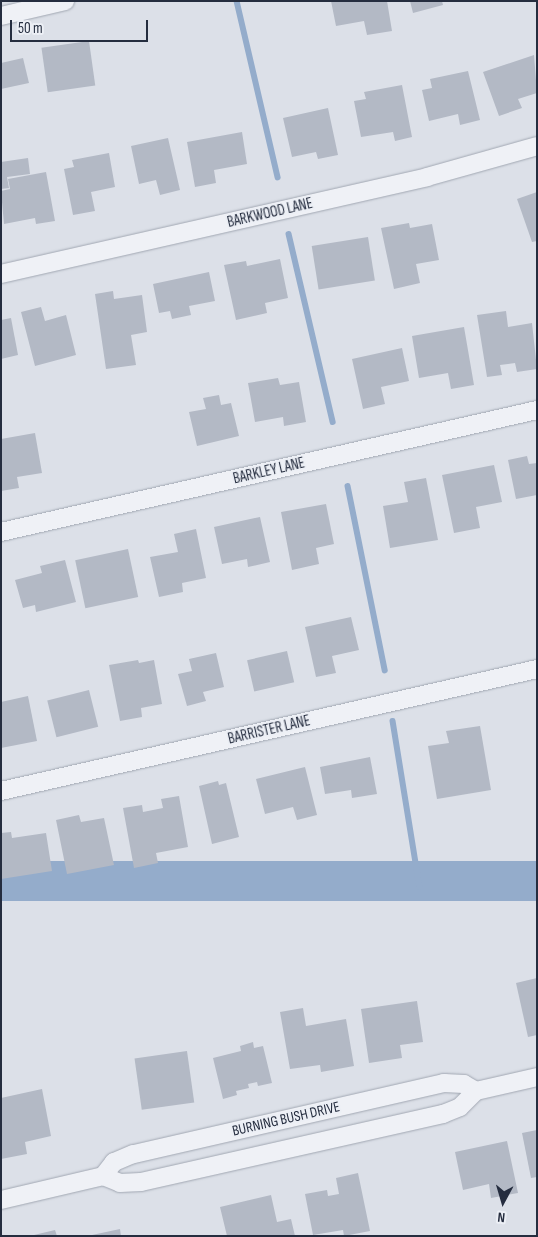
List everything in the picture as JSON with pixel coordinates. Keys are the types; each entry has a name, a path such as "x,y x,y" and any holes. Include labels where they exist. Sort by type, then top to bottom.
{"street":[{"path":"1,16 65,1"},
{"name":"BARKWOOD LANE","path":"1,274 427,177 537,146"},
{"name":"BARKLEY LANE","path":"1,532 537,410"},
{"name":"BARRISTER LANE","path":"1,791 537,669"},
{"name":"BURNING BUSH DRIVE","path":"1,1200 104,1176 120,1183 141,1182 423,1118 454,1110 476,1091 537,1077"},
{"name":"BURNING BUSH DRIVE","path":"104,1176 114,1162 133,1154 444,1084 464,1084 476,1091"}],"water":[{"path":"1,861 537,861 537,901 1,901"}],"building":[{"path":"331,1 387,1 392,31 367,35 364,21 336,26"},
{"path":"410,1 442,1 443,5 413,13"},
{"path":"89,41 95,86 48,92 41,48"},
{"path":"534,55 537,93 518,99 522,108 499,116 483,72"},
{"path":"23,58 29,83 1,89 1,63"},
{"path":"468,71 480,120 460,125 458,114 429,121 422,90 432,88 430,79"},
{"path":"402,85 412,137 395,141 393,132 361,137 354,101 366,99 364,92"},
{"path":"328,108 338,155 318,159 316,152 292,157 283,118"},
{"path":"242,132 247,164 214,170 216,183 195,187 187,142"},
{"path":"168,138 180,190 160,195 156,180 139,184 131,146"},
{"path":"109,153 115,187 91,192 95,211 73,215 64,169 74,167 72,160"},
{"path":"28,158 30,174 7,177 9,188 1,189 1,162"},
{"path":"46,172 55,221 36,224 35,218 4,224 1,191 10,189 8,179"},
{"path":"537,192 537,241 532,242 517,199"},
{"path":"409,223 410,228 432,224 439,260 416,264 420,283 394,289 381,228"},
{"path":"368,237 375,280 319,289 312,246"},
{"path":"280,259 288,298 265,303 267,313 236,320 224,265 246,261 247,266"},
{"path":"209,272 215,301 189,306 191,315 172,319 170,311 159,313 153,284"},
{"path":"113,291 114,299 142,295 147,332 131,335 136,365 106,369 95,294"},
{"path":"41,307 45,321 66,315 76,355 35,366 21,312"},
{"path":"506,311 508,327 532,323 537,369 517,372 515,363 500,365 502,375 487,377 477,315"},
{"path":"11,318 18,355 1,359 1,320"},
{"path":"464,327 474,385 451,389 448,373 419,378 412,336"},
{"path":"402,348 409,381 381,387 385,404 363,409 352,359"},
{"path":"278,378 280,385 299,382 306,422 284,426 283,417 255,422 248,383"},
{"path":"219,395 221,405 231,403 239,436 197,446 189,412 206,409 203,398"},
{"path":"35,433 42,473 17,477 19,488 1,491 1,439"},
{"path":"527,456 529,464 537,463 537,495 516,499 508,460"},
{"path":"494,465 502,502 476,507 480,528 454,533 442,475"},
{"path":"426,478 438,540 390,548 383,506 408,502 404,482"},
{"path":"326,504 334,544 316,548 319,564 292,570 281,512"},
{"path":"260,517 270,562 248,567 247,559 222,564 214,527"},
{"path":"196,529 206,578 182,583 183,592 159,597 150,557 178,552 174,534"},
{"path":"128,549 138,597 85,608 75,560"},
{"path":"65,560 76,602 36,612 35,605 23,608 15,580 42,573 40,566"},
{"path":"351,617 359,650 332,656 336,673 316,677 305,627"},
{"path":"287,651 294,682 254,691 247,660"},
{"path":"216,653 224,687 203,692 206,701 187,706 178,674 192,671 189,659"},
{"path":"138,660 139,663 154,660 162,704 141,708 142,717 120,721 109,665"},
{"path":"89,690 98,727 56,737 47,700"},
{"path":"28,696 37,741 1,748 1,702"},
{"path":"480,726 491,790 437,799 428,746 449,743 446,731"},
{"path":"370,757 377,794 352,798 351,790 325,794 320,767"},
{"path":"305,767 317,815 297,820 293,807 265,814 256,779"},
{"path":"218,781 219,785 226,783 239,837 212,844 199,786"},
{"path":"179,796 188,847 156,853 158,863 134,868 123,808 142,805 143,812 163,808 161,799"},
{"path":"79,815 81,822 104,818 114,865 67,874 56,820"},
{"path":"11,832 12,838 46,833 52,871 1,879 1,833"},
{"path":"537,978 537,1035 528,1037 516,983"},
{"path":"417,1001 423,1042 400,1045 402,1058 369,1063 361,1009"},
{"path":"303,1008 306,1026 346,1019 354,1066 321,1072 320,1065 290,1069 280,1012"},
{"path":"253,1042 254,1048 263,1046 272,1083 258,1086 257,1082 248,1084 249,1088 236,1091 237,1095 223,1099 213,1058 241,1051 240,1046"},
{"path":"187,1051 194,1102 142,1110 135,1058"},
{"path":"42,1089 51,1136 25,1142 27,1154 1,1159 1,1098"},
{"path":"537,1130 537,1177 531,1178 522,1133"},
{"path":"507,1141 518,1193 491,1198 489,1184 463,1190 455,1152"},
{"path":"358,1173 370,1231 344,1236 343,1230 313,1235 305,1194 327,1190 328,1196 339,1194 336,1178"},
{"path":"271,1195 277,1222 291,1219 295,1236 227,1236 220,1207"},
{"path":"120,1229 121,1236 92,1236 92,1235"},
{"path":"55,1230 57,1236 34,1236 34,1235"}],"waterway":[{"path":"237,1 278,177"},
{"path":"289,234 333,422"},
{"path":"348,486 385,670"},
{"path":"393,721 420,887"}]}
